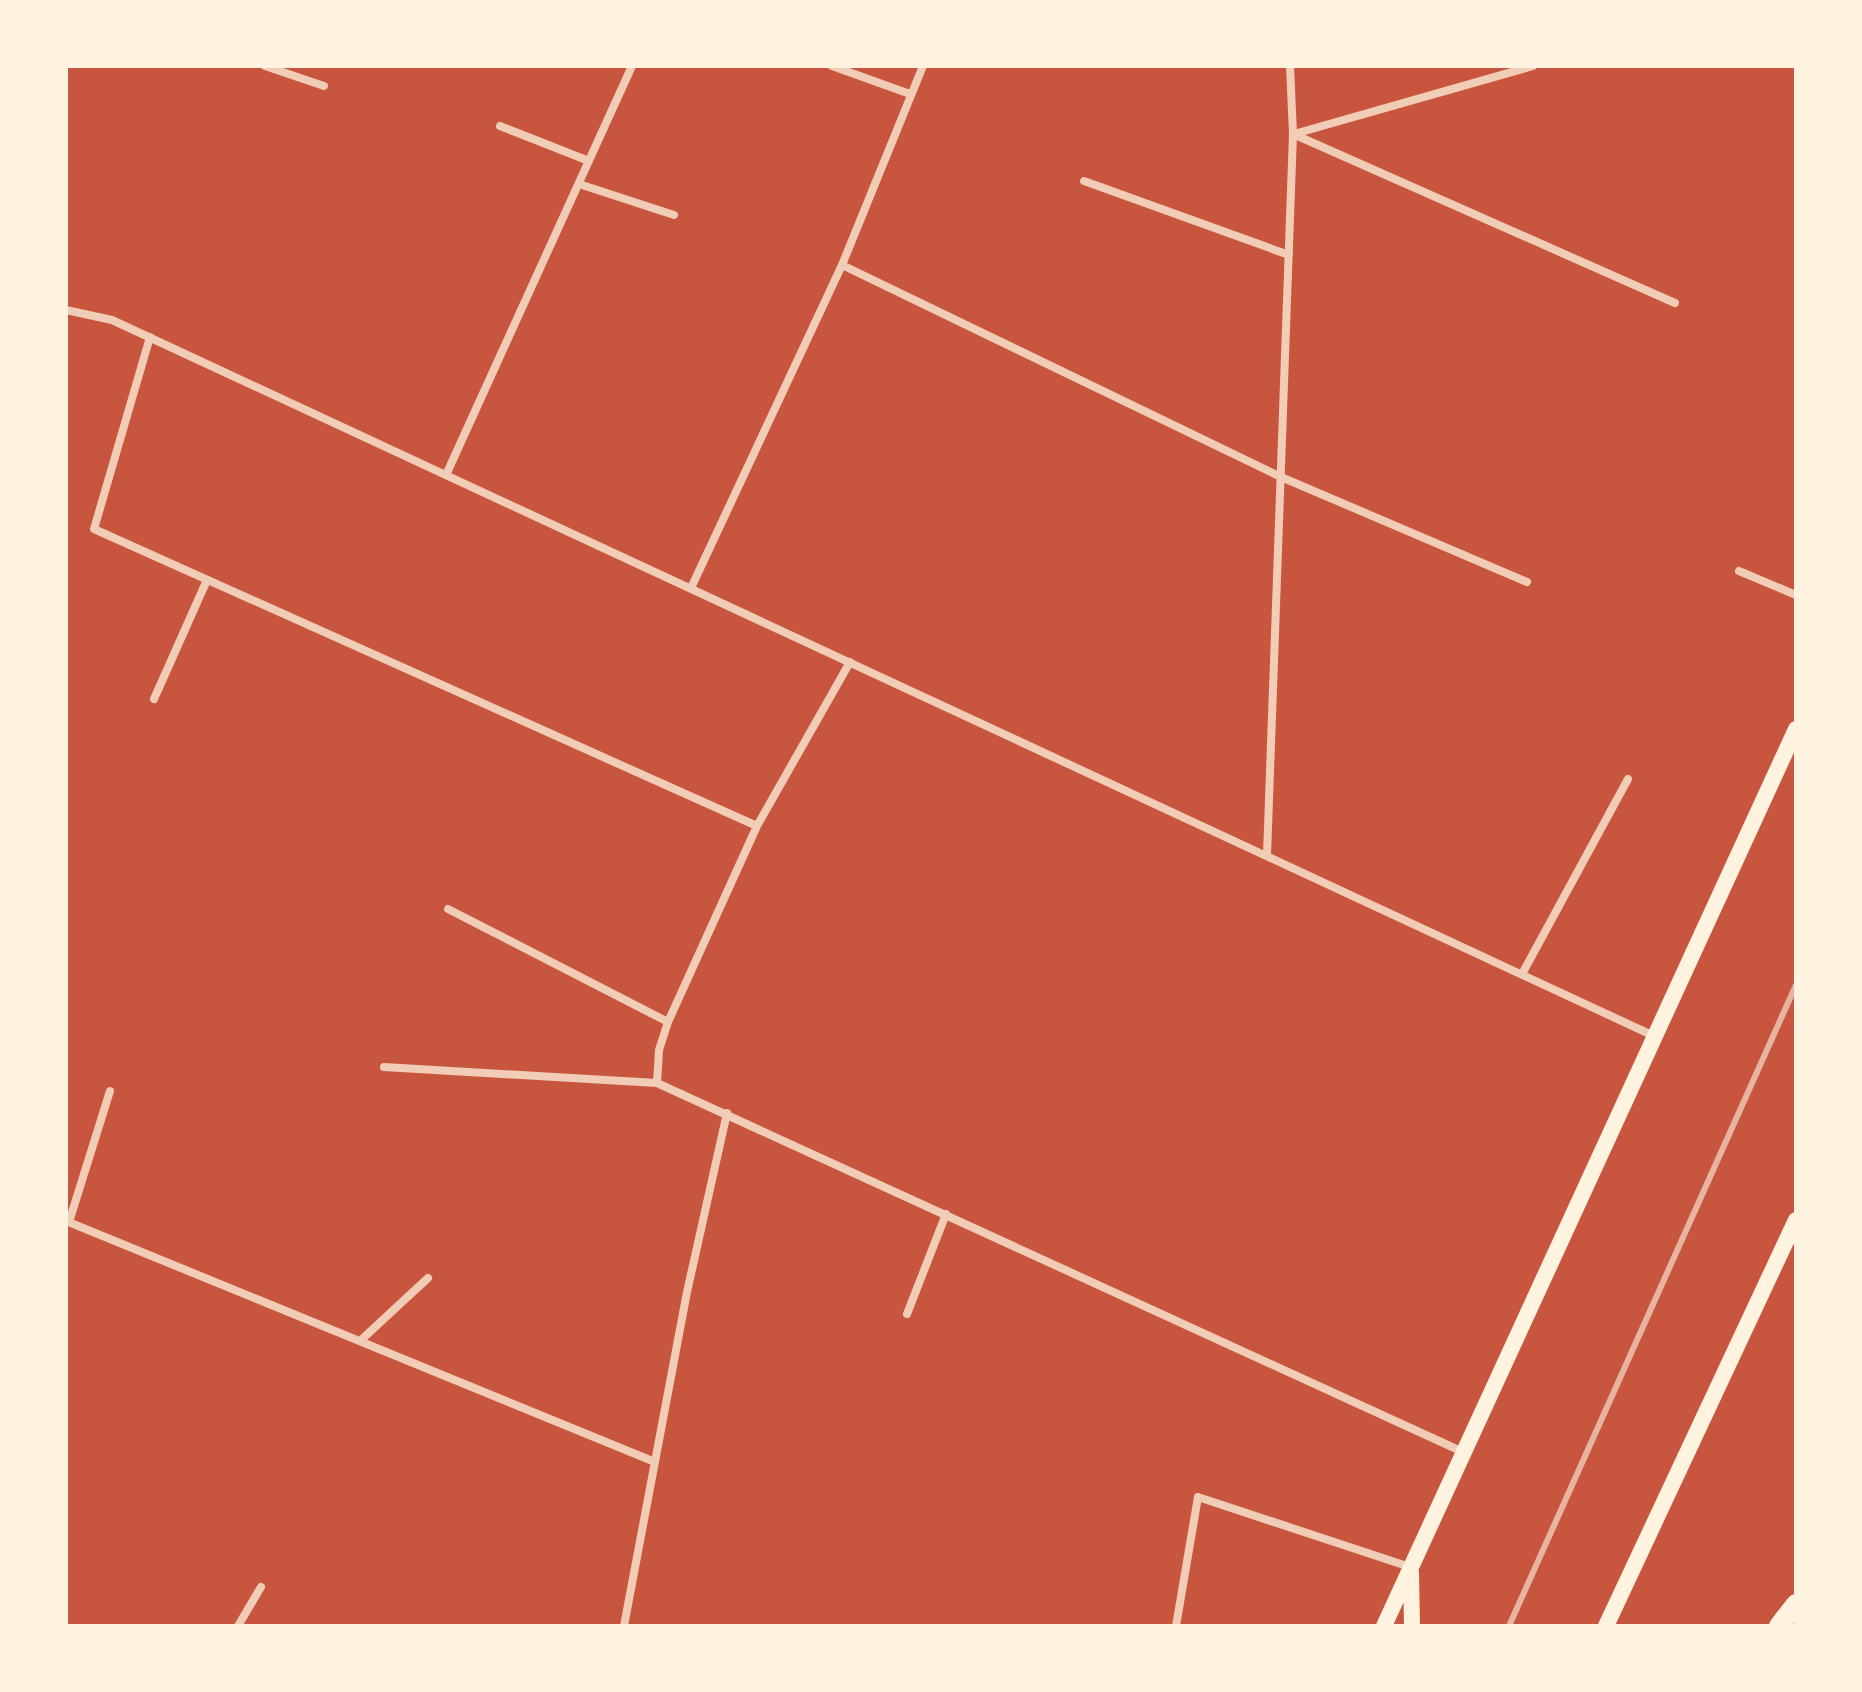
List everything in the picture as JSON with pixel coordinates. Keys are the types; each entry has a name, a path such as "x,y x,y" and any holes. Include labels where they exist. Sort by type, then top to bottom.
{"main road":[{"path":"1384,1626 1796,729"},
{"path":"1606,1626 1796,1220"},
{"path":"1410,1567 1412,1626"},
{"path":"1779,1626 1796,1604"}],"street":[{"path":"265,66 324,86"},
{"path":"446,475 632,66"},
{"path":"832,66 910,94"},
{"path":"691,588 842,265 923,66"},
{"path":"1267,855 1293,134 1290,66"},
{"path":"1293,134 1533,66"},
{"path":"500,126 589,161"},
{"path":"1293,134 1675,303"},
{"path":"1084,181 1289,255"},
{"path":"579,184 674,215"},
{"path":"842,265 1281,477 1527,582"},
{"path":"66,310 112,320 150,337 1655,1036"},
{"path":"150,337 94,529 757,826"},
{"path":"1739,571 1796,595"},
{"path":"154,699 207,580"},
{"path":"657,1083 659,1050 668,1022 757,826 850,662"},
{"path":"1522,974 1628,779"},
{"path":"448,909 668,1022"},
{"path":"384,1067 657,1083 1463,1452"},
{"path":"110,1091 67,1221 655,1462"},
{"path":"624,1626 687,1292 727,1113"},
{"path":"907,1314 946,1214"},
{"path":"360,1341 428,1278"},
{"path":"1176,1626 1198,1497 1410,1567"},
{"path":"238,1626 261,1587"}],"railway":[{"path":"1509,1626 1796,985"}]}
